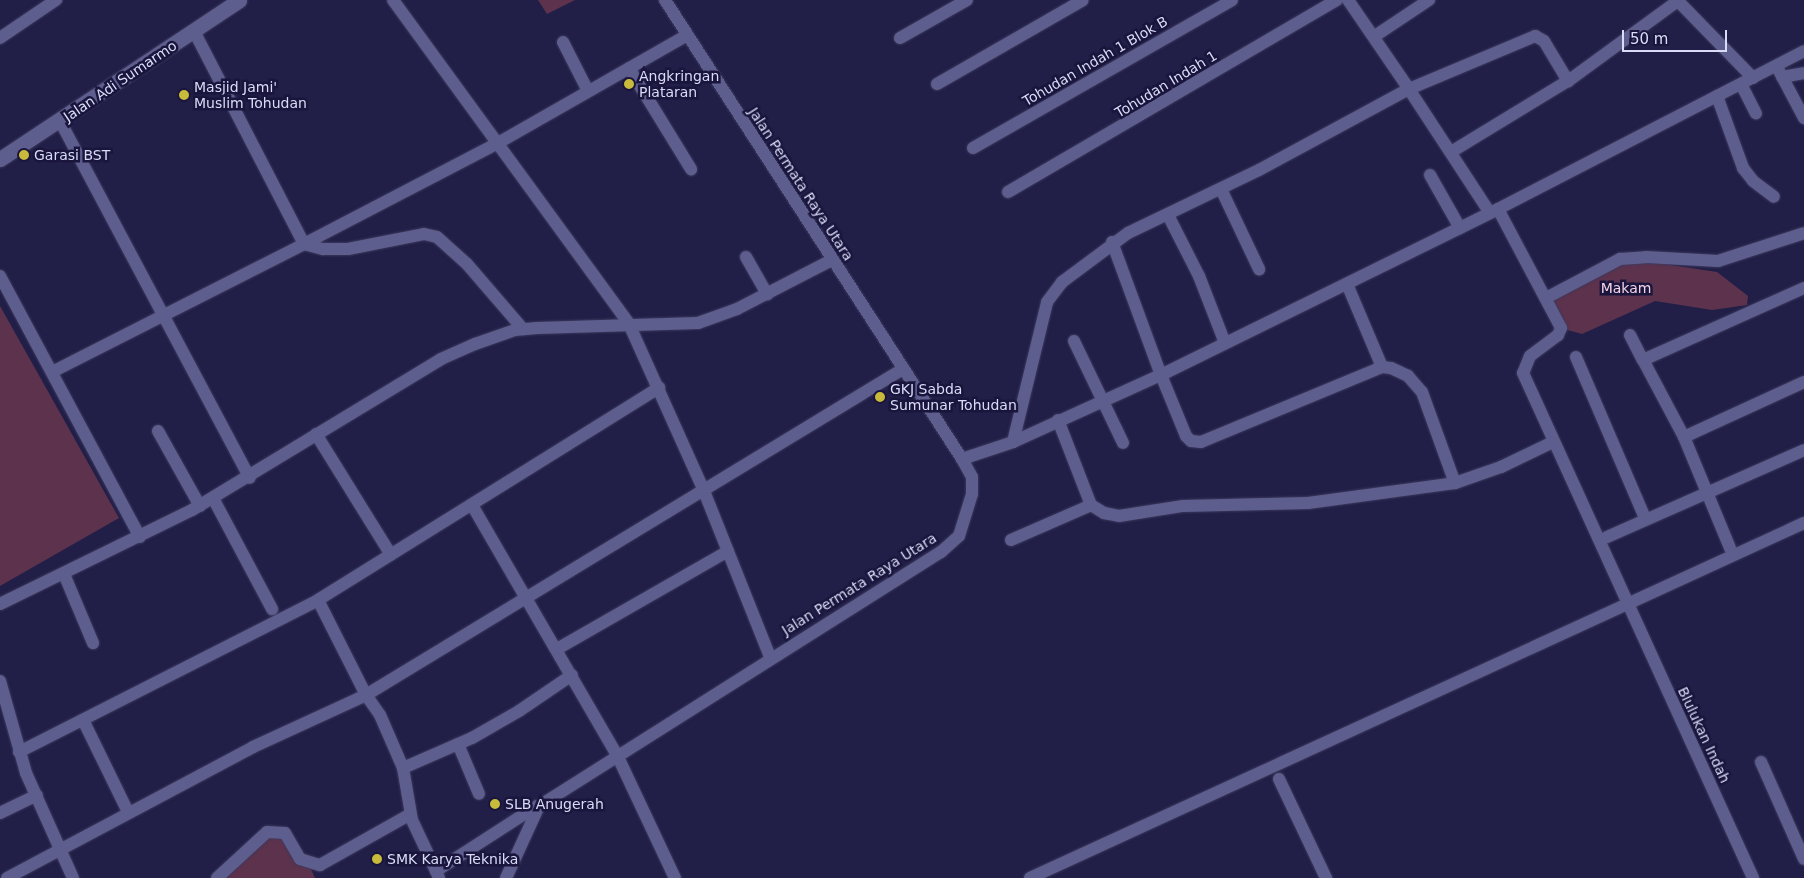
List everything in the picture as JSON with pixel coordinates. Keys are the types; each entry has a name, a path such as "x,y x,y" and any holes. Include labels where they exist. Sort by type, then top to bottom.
{"main road":[{"name":"Jalan Adi Sumarmo","path":"0,159 194,32 238,0"}],"street":[{"path":"0,38 56,0"},
{"path":"394,0 629,324 660,388 704,491 770,657"},
{"name":"Jalan Permata Raya Utara","path":"437,875 538,806 618,757 770,657 920,566 959,536 972,494 972,477 962,459 665,0"},
{"path":"900,38 967,0"},
{"path":"937,84 1082,0"},
{"name":"Tohudan Indah 1 Blok B","path":"973,148 1232,0"},
{"name":"Tohudan Indah 1","path":"1008,192 1337,0"},
{"path":"1348,0 1375,36 1451,152 1494,211 1546,298 1620,259 1640,257 1718,261 1804,233"},
{"path":"1375,36 1429,0"},
{"path":"1451,152 1568,81 1678,0 1753,78"},
{"path":"194,32 304,244 323,249 348,249 424,234 437,237 466,264 523,329"},
{"path":"52,372 498,143 687,35"},
{"path":"1009,443 1047,302 1062,282 1112,242 1221,189 1409,88 1536,36 1544,41 1568,81"},
{"path":"563,42 588,91"},
{"path":"1779,72 1804,51"},
{"path":"630,68 691,169"},
{"path":"1779,72 1804,118"},
{"path":"962,459 1009,443 1103,399 1160,375 1494,211 1753,78 1779,72 1804,73"},
{"path":"1740,84 1756,112"},
{"path":"1717,96 1743,168 1752,181 1774,197"},
{"path":"60,121 250,478"},
{"path":"1430,175 1460,228"},
{"path":"1221,189 1259,269"},
{"path":"1168,215 1199,276 1225,343"},
{"path":"1112,242 1160,375 1186,436 1199,443 1382,367 1402,372 1418,387 1455,483"},
{"path":"746,257 767,294"},
{"path":"0,604 200,506 250,478 316,434 441,359 475,344 523,329 698,323 721,316 832,260"},
{"path":"0,276 140,537"},
{"path":"1346,284 1382,367"},
{"path":"1643,360 1804,288"},
{"name":"Blulukan Indah","path":"1546,298 1561,332 1530,356 1523,373 1627,605 1753,878"},
{"path":"1630,335 1684,437 1730,548"},
{"path":"1074,341 1123,443"},
{"path":"1576,357 1645,518"},
{"path":"7,878 60,852 128,812 253,747 366,695 903,369"},
{"path":"1684,437 1804,382"},
{"path":"19,752 84,722 318,600 660,388"},
{"path":"1058,420 1091,506 1111,515 1131,516 1183,506 1323,501 1455,483 1501,467 1553,442"},
{"path":"158,431 200,506"},
{"path":"316,434 391,555"},
{"path":"1607,537 1645,518 1804,450"},
{"path":"213,498 272,610"},
{"path":"472,505 528,598 618,757 676,878"},
{"path":"1011,540 1091,506"},
{"path":"1030,878 1804,523"},
{"path":"557,649 728,551"},
{"path":"64,574 92,643"},
{"path":"318,600 366,695 380,715 403,768 411,814 437,875"},
{"path":"403,768 458,744 518,712 572,675"},
{"path":"0,681 19,752 60,852 73,878"},
{"path":"84,722 128,812"},
{"path":"0,732 12,726"},
{"path":"458,744 479,794"},
{"path":"1761,762 1804,859"},
{"path":"1278,780 1326,878"},
{"path":"0,813 37,795"},
{"path":"506,878 538,806"},
{"path":"217,878 270,831 285,833 304,862 320,865 411,814"}],"green space":[{"path":"538,0 575,0 547,14"},
{"name":"Makam","path":"1627,262 1664,264 1717,272 1748,296 1747,305 1712,310 1655,301 1582,334 1564,329 1552,299"},
{"path":"0,306 119,518 0,586"},
{"path":"276,833 310,867 315,878 219,878"}],"place":[{"name":"Angkringan Plataran","path":"629,84"},
{"name":"Masjid Jami' Muslim Tohudan","path":"184,95"},
{"name":"Garasi BST","path":"24,155"},
{"name":"GKJ Sabda Sumunar Tohudan","path":"880,397"},
{"name":"SLB Anugerah","path":"495,804"},
{"name":"SMK Karya Teknika","path":"377,859"}]}
